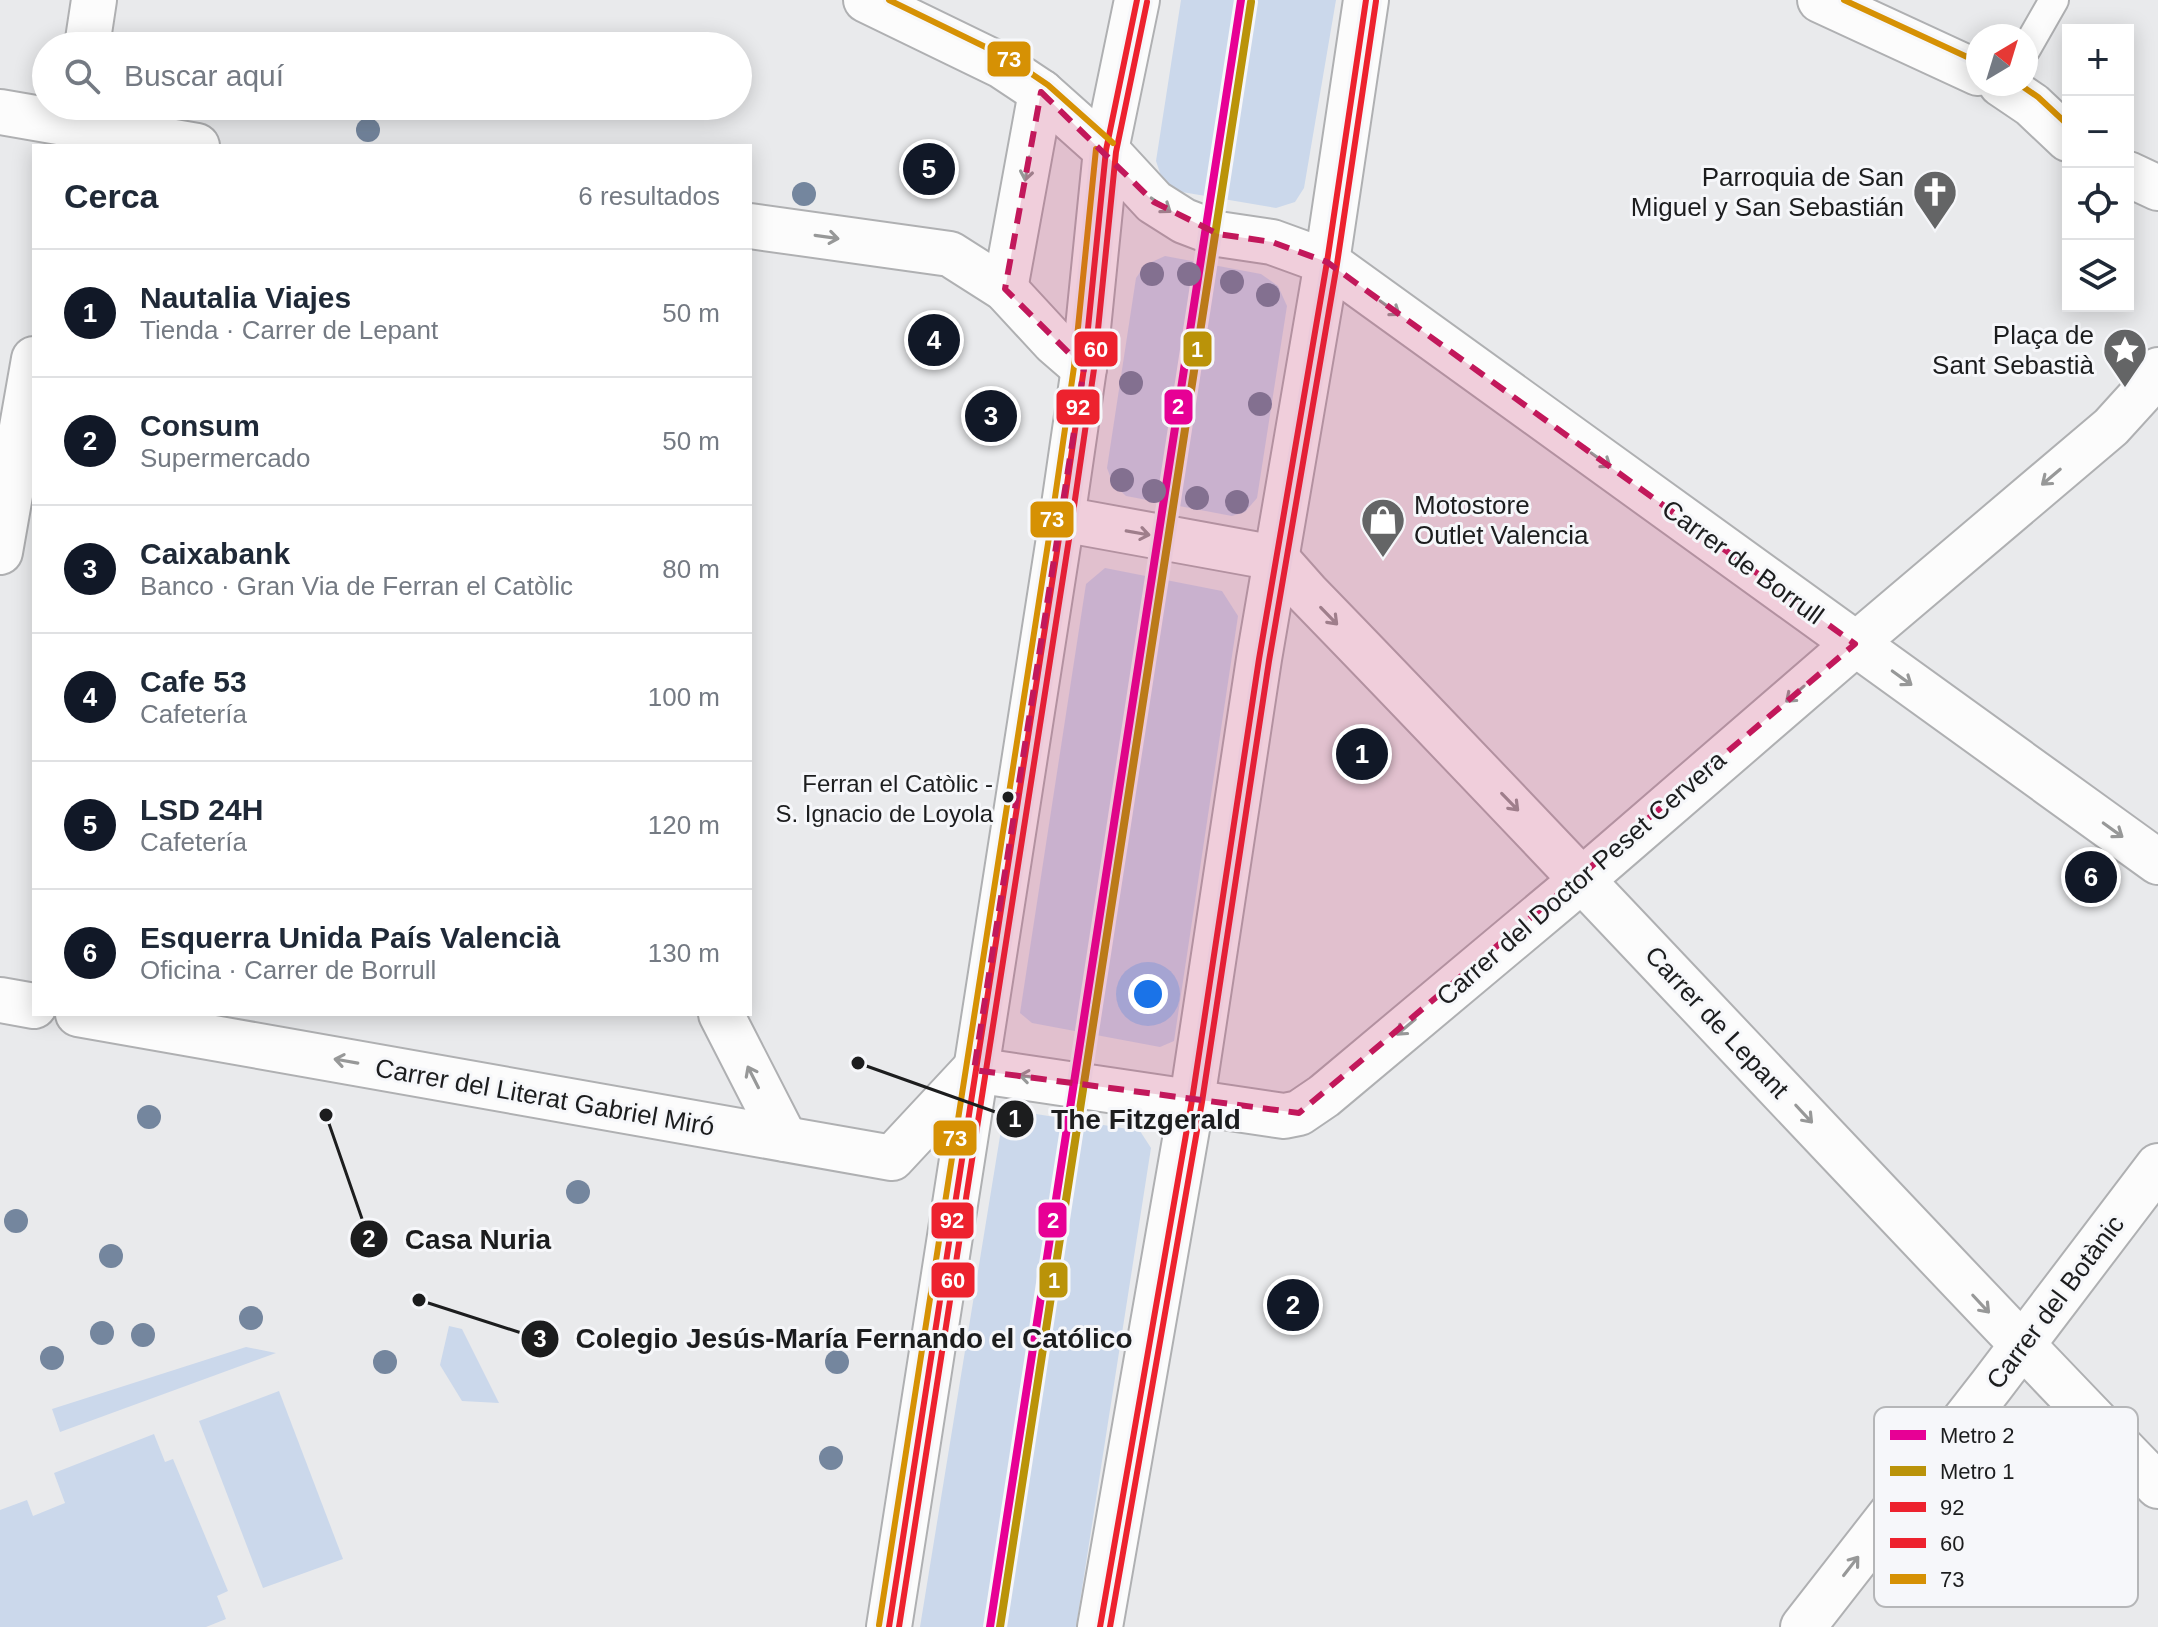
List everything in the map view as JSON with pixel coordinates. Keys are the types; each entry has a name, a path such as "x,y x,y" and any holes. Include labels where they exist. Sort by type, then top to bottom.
{"street":[{"path":"89,32 94,0"},
{"name":"Carrer de Borrull","path":"866,0 1002,66 1041,92 1106,150 1154,202 1184,221 1218,234 1272,242 1327,262 2158,862"},
{"path":"889,1627 1062,519 1084,368 1106,150 1137,0"},
{"path":"1100,1627 1192,1100 1276,558 1327,262 1366,0"},
{"path":"1820,0 1966,60"},
{"path":"1005,289 1041,92"},
{"path":"2023,96 2062,133"},
{"path":"0,112 32,118"},
{"path":"46,120 185,144"},
{"path":"2134,177 2158,188"},
{"path":"752,226 950,254 1005,289 1054,342 1084,368"},
{"name":"Carrer del Doctor Peset Cervera","path":"974,1070 1284,1116 1299,1113 1324,1096 1583,879 2111,427 2150,384 2158,369"},
{"path":"0,552 32,370"},
{"path":"1062,519 1276,558"},
{"name":"Carrer de Lepant","path":"1276,558 2081,1407"},
{"path":"0,1000 32,1006"},
{"name":"Carrer del Literat Gabriel Miró","path":"89,1016 892,1158 974,1070"},
{"path":"722,1016 785,1139"},
{"name":"Carrer del Botànic","path":"1974,1407 2158,1166"},
{"name":"Carrer de Lepant","path":"2138,1466 2158,1486"},
{"name":"Carrer del Botànic","path":"1803,1627 1874,1535"}],"lane":[{"path":"2038,24 2054,0"}],"highlighted area":[{"path":"1041,92 1154,202 1218,234 1272,242 1327,262 1855,644 1299,1113 974,1070 1084,368 1005,289"}],"shaded area":[{"path":"1181,0 1336,0 1304,188 1295,202 1276,208 1176,191 1162,179 1156,161"},
{"path":"1165,256 1261,274 1278,286 1287,306 1257,498 1245,512 1232,516 1126,496 1113,484 1107,468 1136,278 1145,265"},
{"path":"1105,568 1222,591 1238,616 1174,1041 1160,1047 1032,1023 1020,1013 1086,584"},
{"path":"1024,1112 1140,1131 1151,1148 1076,1627 920,1627 1002,1124"},
{"path":"449,1326 462,1329 499,1403 462,1401 440,1365"},
{"path":"246,1347 276,1353 60,1432 52,1409"},
{"path":"279,1391 343,1559 263,1588 199,1421"},
{"path":"154,1434 165,1462 173,1459 228,1591 217,1596 226,1619 206,1627 0,1627 0,1510 27,1500 33,1516 65,1503 54,1473"}],"metro line":[{"name":"2","path":"990,1627 1241,0"},
{"name":"1","path":"1000,1627 1251,2"}],"transit line":[{"name":"73","path":"889,0 1008,58 1048,85 1113,143"},
{"name":"92","path":"889,1627 1062,519 1084,368 1106,150 1137,0"},
{"name":"92","path":"1100,1627 1192,1100 1259,659 1327,262 1366,0"},
{"name":"73","path":"1844,0 1966,56"},
{"name":"60","path":"1110,1627 1202,1102 1269,661 1337,264 1376,1"},
{"name":"60","path":"899,1627 1072,520 1094,369 1116,152 1147,2"},
{"name":"73","path":"2037,96 2062,119"},
{"name":"73","path":"879,1625 1052,518 1074,367 1096,149"}],"place":[{"name":"LSD 24H","path":"929,169"},
{"name":"Parroquia de San Miguel y San Sebastián","path":"1935,231"},
{"name":"Cafe 53","path":"934,340"},
{"name":"Plaça de Sant Sebastià","path":"2125,389"},
{"name":"Caixabank","path":"991,416"},
{"name":"Motostore Outlet Valencia","path":"1383,559"},
{"name":"Nautalia Viajes","path":"1362,754"},
{"name":"Ferran el Catòlic - S. Ignacio de Loyola","path":"1008,797"},
{"name":"Esquerra Unida País Valencià","path":"2091,877"},
{"name":"The Fitzgerald","path":"858,1063"},
{"name":"Casa Nuria","path":"326,1115"},
{"name":"Colegio Jesús-María Fernando el Católico","path":"419,1300"},
{"name":"Consum","path":"1293,1305"}]}
